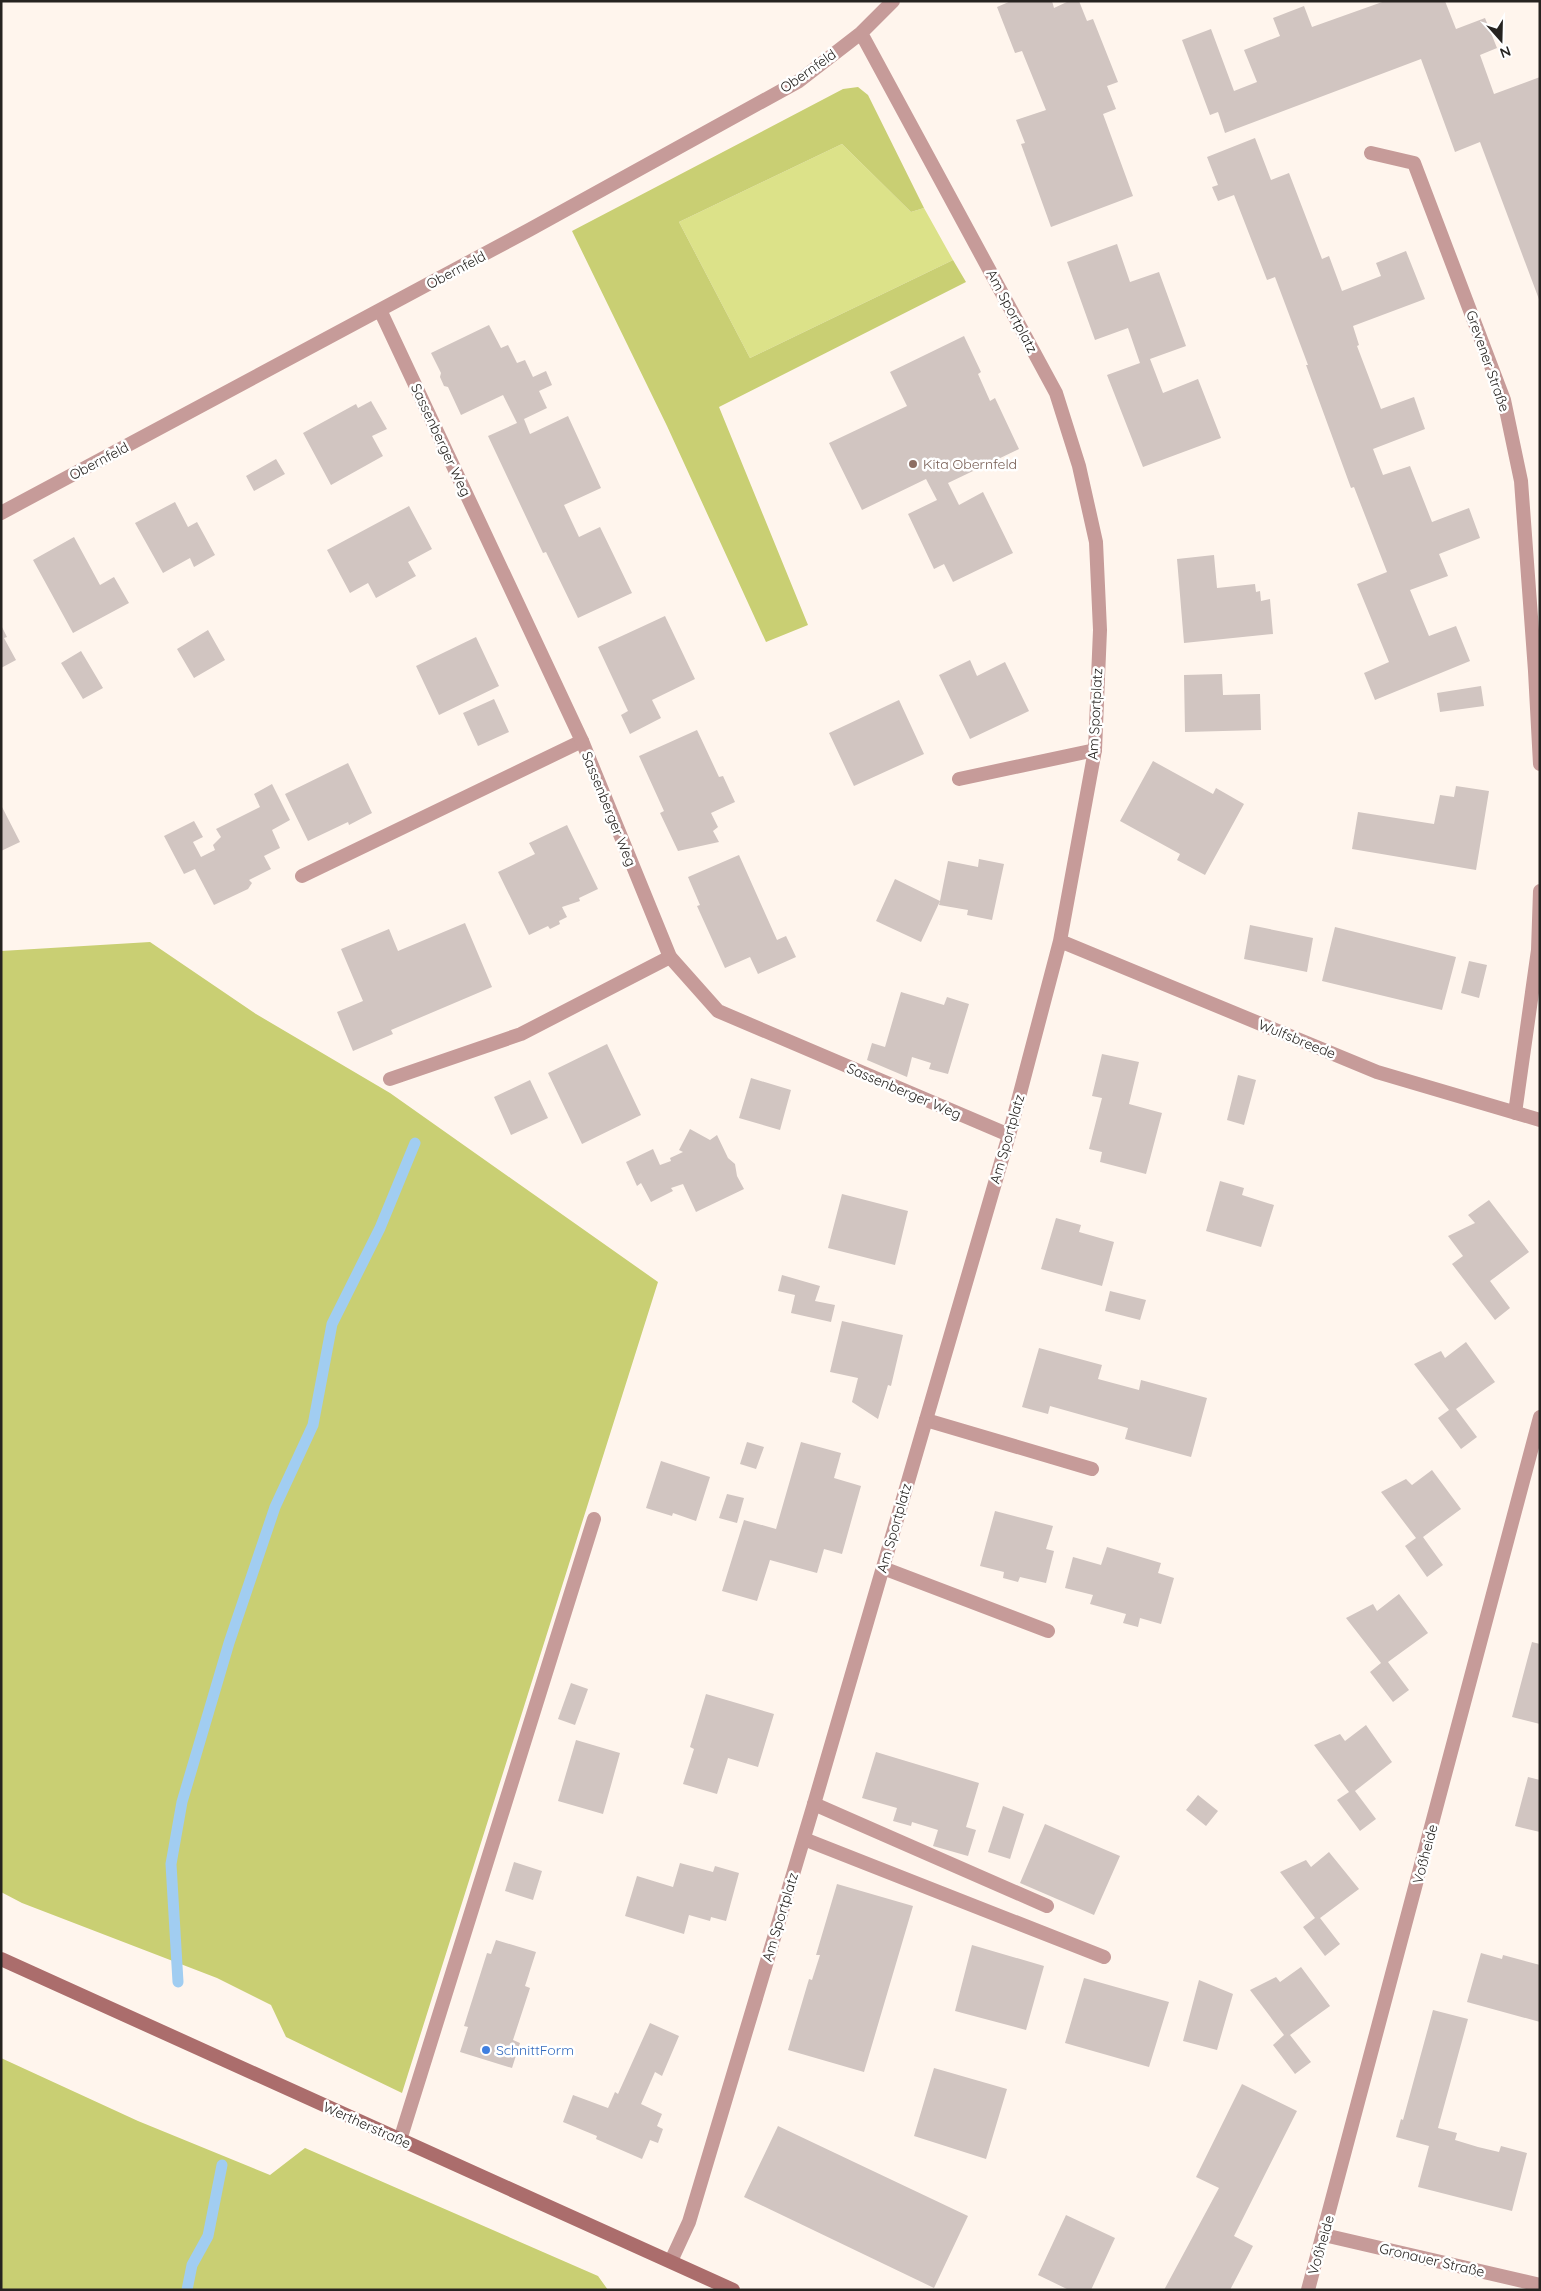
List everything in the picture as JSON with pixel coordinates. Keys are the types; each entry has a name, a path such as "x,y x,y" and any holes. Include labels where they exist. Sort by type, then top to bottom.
{"main road":[{"name":"Wertherstraße","path":"1,1959 733,2290"}],"street":[{"name":"Obernfeld","path":"1,513 380,310 799,81 861,33 893,1"},
{"name":"Am Sportplatz","path":"671,2261 689,2222 804,1839 1009,1135 1060,941 1095,750 1100,630 1096,542 1080,466 1056,393 861,33"},
{"name":"Grevener Straße","path":"1371,153 1414,163 1504,400 1521,481 1538,671 1540,764"},
{"name":"Sassenberger Weg","path":"380,310 582,742 670,957 718,1011 1009,1135"},
{"path":"302,876 582,742"},
{"path":"960,779 1095,750"},
{"path":"1515,1113 1538,950 1540,891"},
{"name":"Wulfsbreede","path":"1060,941 1377,1072 1540,1120"},
{"path":"390,1079 521,1034 670,957"},
{"name":"Voßheide","path":"1308,2290 1540,1417"},
{"path":"926,1420 1092,1468"},
{"path":"400,2140 594,1519"},
{"path":"883,1568 1048,1631"},
{"path":"814,1804 1046,1906"},
{"path":"804,1839 1104,1957"},
{"name":"Gronauer Straße","path":"1324,2235 1540,2285"}],"green space":[{"path":"858,87 868,95 924,208 911,212 842,144 679,222 750,358 953,260 966,282 719,407 808,625 766,642 667,426 572,231 843,89"},
{"path":"842,144 911,212 924,208 953,260 750,358 679,222"},
{"path":"150,942 256,1014 390,1093 658,1282 402,2093 286,2037 271,2005 217,1978 22,1903 1,1892 1,951"},
{"path":"1,2058 138,2121 270,2175 305,2148 598,2276 608,2290 1,2290"}],"building":[{"path":"1011,1 1052,1 1054,8 1069,1 1079,1 1087,21 1093,19 1118,82 1107,86 1116,109 1103,114 1133,196 1051,227 1021,144 1025,143 1016,120 1046,110 1022,51 1015,53 997,7"},
{"path":"1385,1 1445,1 1456,29 1485,18 1497,48 1480,55 1494,94 1540,77 1540,302 1480,142 1455,152 1421,59 1225,133 1218,112 1210,115 1182,40 1211,29 1234,91 1257,82 1244,50 1280,36 1273,18 1304,6 1312,27"},
{"path":"1255,138 1271,180 1289,173 1322,259 1329,256 1342,291 1381,276 1376,263 1406,251 1425,299 1353,326 1359,345 1357,346 1381,409 1414,397 1425,429 1373,449 1383,475 1410,466 1432,522 1469,508 1480,538 1439,554 1448,576 1410,590 1429,636 1456,626 1470,661 1375,700 1364,673 1389,662 1357,584 1387,572 1354,487 1351,488 1275,277 1267,280 1234,195 1218,201 1212,187 1218,185 1207,157"},
{"path":"1117,244 1130,282 1159,272 1186,346 1150,359 1163,393 1198,379 1221,438 1143,467 1107,375 1140,363 1128,328 1095,340 1067,262"},
{"path":"489,325 501,348 508,345 517,363 525,360 533,377 546,371 552,385 539,391 547,408 524,419 530,434 568,416 601,488 564,505 579,537 600,527 632,593 578,618 546,552 543,553 488,436 517,423 503,395 461,415 448,387 444,386 440,377 441,373 431,353"},
{"name":"Kita Obernfeld","path":"964,336 981,372 978,374 990,401 995,398 1019,449 948,483 959,505 983,492 1013,553 953,582 944,564 934,569 908,514 937,500 926,479 862,510 829,443 907,406 890,372"},
{"path":"371,401 387,429 372,436 383,456 331,485 303,433 356,404 358,408"},
{"path":"276,459 285,474 254,491 246,476"},
{"path":"175,502 188,527 197,522 215,555 194,567 190,558 163,573 135,523"},
{"path":"409,506 432,549 408,562 416,576 376,598 368,583 350,593 327,550"},
{"path":"74,537 100,585 114,577 129,603 73,633 33,560"},
{"path":"1214,555 1217,588 1255,584 1256,592 1260,591 1261,601 1270,599 1273,634 1184,643 1177,559"},
{"path":"665,616 695,679 652,700 661,718 630,734 621,715 628,711 598,647"},
{"path":"1,625 7,637 4,638 16,660 1,668"},
{"path":"208,630 225,660 194,678 177,649"},
{"path":"476,637 499,686 439,715 416,666"},
{"path":"81,651 103,688 83,699 61,663"},
{"path":"970,660 977,676 1005,662 1029,711 970,739 939,675"},
{"path":"1222,674 1223,695 1260,694 1261,730 1185,732 1184,675"},
{"path":"1481,686 1484,706 1440,712 1437,693"},
{"path":"494,699 509,732 478,746 463,713"},
{"path":"899,700 924,754 854,786 829,733"},
{"path":"697,730 719,777 723,776 735,802 711,813 718,827 713,831 719,842 678,851 660,813 664,811 639,756"},
{"path":"1153,761 1213,794 1216,788 1244,804 1205,875 1177,860 1180,854 1120,821"},
{"path":"348,763 372,813 349,825 348,822 308,841 285,794"},
{"path":"272,784 290,820 272,830 280,848 264,856 271,869 249,880 252,883 248,889 214,905 195,869 184,874 164,836 194,821 203,837 193,842 201,857 215,850 213,845 221,837 216,829 260,807 254,794"},
{"path":"1456,786 1489,791 1476,870 1352,849 1358,812 1434,824 1440,795 1454,797"},
{"path":"1,805 20,842 1,851"},
{"path":"567,825 598,889 579,898 580,901 562,907 567,917 559,921 560,924 550,929 548,926 529,935 498,872 535,854 529,843"},
{"path":"739,855 777,940 786,936 796,957 758,974 750,957 725,968 697,906 700,905 688,877"},
{"path":"979,859 1004,864 992,920 967,915 968,910 939,905 948,861 978,867"},
{"path":"895,879 940,901 921,942 876,921"},
{"path":"465,923 492,987 391,1030 393,1034 353,1051 337,1012 363,1001 341,949 389,929 398,951"},
{"path":"1250,925 1313,938 1307,972 1244,959"},
{"path":"1335,927 1456,957 1442,1010 1322,981"},
{"path":"1469,961 1487,965 1479,998 1461,993"},
{"path":"901,992 944,1005 947,997 969,1004 948,1074 929,1069 931,1063 912,1057 907,1077 867,1060 872,1043 885,1047"},
{"path":"607,1044 641,1115 582,1144 548,1073"},
{"path":"1102,1054 1139,1062 1129,1104 1162,1113 1146,1174 1100,1162 1102,1152 1089,1149 1102,1098 1092,1096"},
{"path":"1238,1075 1256,1080 1244,1125 1227,1120"},
{"path":"751,1078 791,1090 780,1130 739,1118"},
{"path":"530,1080 548,1118 511,1135 494,1097"},
{"path":"690,1129 710,1140 717,1135 728,1158 735,1164 737,1176 744,1189 696,1212 683,1184 671,1188 673,1191 651,1202 641,1183 637,1186 626,1162 653,1149 660,1165 671,1161 670,1158 683,1152 679,1150"},
{"path":"1220,1181 1244,1188 1242,1195 1274,1205 1261,1247 1206,1231"},
{"path":"842,1194 908,1211 895,1265 828,1248"},
{"path":"1489,1200 1529,1252 1490,1281 1510,1308 1495,1320 1452,1264 1463,1256 1448,1236 1475,1223 1468,1215"},
{"path":"1056,1218 1081,1225 1079,1232 1114,1242 1102,1286 1041,1269"},
{"path":"782,1275 820,1286 815,1301 835,1305 831,1322 791,1313 795,1295 778,1291"},
{"path":"1110,1291 1146,1300 1140,1320 1105,1311"},
{"path":"842,1321 903,1335 891,1386 888,1385 878,1419 852,1402 858,1378 830,1372"},
{"path":"1466,1342 1495,1382 1456,1409 1477,1437 1461,1449 1438,1418 1449,1410 1414,1364 1441,1351 1445,1358"},
{"path":"1039,1348 1102,1365 1098,1379 1139,1390 1141,1380 1207,1398 1191,1457 1125,1439 1128,1428 1050,1406 1048,1414 1022,1407"},
{"path":"747,1442 764,1447 756,1469 740,1464"},
{"path":"801,1442 841,1453 834,1478 861,1486 842,1554 824,1549 817,1573 770,1560 757,1601 722,1591 744,1520 776,1529"},
{"path":"661,1461 710,1477 696,1521 673,1513 672,1516 646,1508"},
{"path":"1432,1470 1461,1509 1423,1537 1443,1565 1427,1577 1405,1546 1416,1538 1381,1492 1406,1479 1412,1485"},
{"path":"727,1494 744,1498 737,1523 719,1518"},
{"path":"995,1511 1053,1526 1046,1549 1054,1551 1046,1583 1020,1577 1018,1582 1003,1578 1004,1572 980,1566"},
{"path":"1107,1547 1161,1563 1158,1573 1174,1578 1161,1624 1140,1618 1138,1627 1123,1623 1126,1614 1090,1604 1093,1595 1065,1588 1073,1557 1101,1565"},
{"path":"1399,1594 1428,1633 1388,1662 1409,1690 1393,1702 1370,1672 1381,1663 1346,1618 1373,1604 1377,1611"},
{"path":"1532,1642 1540,1644 1540,1724 1512,1717"},
{"path":"571,1683 588,1689 575,1725 558,1719"},
{"path":"706,1694 774,1714 758,1767 728,1758 717,1794 683,1784 694,1749 690,1747"},
{"path":"1366,1725 1392,1762 1355,1791 1376,1819 1360,1831 1337,1800 1349,1792 1314,1745 1340,1734 1345,1741"},
{"path":"576,1740 620,1753 603,1814 558,1801"},
{"path":"876,1752 979,1783 966,1827 976,1830 968,1856 933,1846 938,1830 912,1822 911,1826 893,1821 897,1808 862,1798"},
{"path":"1528,1777 1540,1780 1540,1832 1515,1826"},
{"path":"1198,1795 1218,1811 1206,1826 1186,1810"},
{"path":"1003,1806 1024,1814 1010,1859 988,1852"},
{"path":"1045,1824 1120,1856 1094,1915 1020,1883"},
{"path":"1329,1852 1359,1889 1320,1918 1340,1944 1325,1956 1303,1927 1315,1918 1280,1872 1306,1860 1311,1867"},
{"path":"514,1862 542,1871 533,1900 505,1891"},
{"path":"680,1863 713,1872 715,1866 739,1873 726,1921 711,1917 710,1921 689,1915 684,1934 625,1916 637,1876 673,1887"},
{"path":"837,1884 913,1906 864,2072 788,2050 809,1979 812,1980 820,1955 816,1955"},
{"path":"496,1940 536,1952 525,1986 530,1988 513,2040 520,2043 512,2068 460,2052 468,2027 464,2026 487,1953 491,1954"},
{"path":"972,1945 1044,1966 1026,2030 955,2011"},
{"path":"1481,1953 1502,1959 1503,1955 1540,1965 1540,2022 1467,2002"},
{"path":"1301,1967 1330,2006 1290,2035 1311,2062 1295,2074 1273,2045 1284,2035 1250,1990 1276,1977 1280,1982"},
{"path":"1084,1978 1169,2002 1149,2067 1065,2043"},
{"path":"1199,1980 1233,1994 1217,2050 1183,2041"},
{"path":"1433,2010 1468,2019 1438,2128 1457,2133 1455,2140 1478,2147 1499,2152 1501,2146 1527,2153 1512,2211 1418,2187 1429,2146 1396,2137 1401,2119 1403,2120"},
{"path":"650,2023 679,2036 662,2076 655,2072 641,2104 662,2114 657,2126 663,2129 658,2143 650,2140 642,2159 596,2139 597,2136 563,2122 573,2095 608,2108 615,2092 618,2094"},
{"path":"934,2068 1007,2089 986,2159 914,2136"},
{"path":"1242,2084 1297,2111 1234,2236 1253,2246 1230,2290 1164,2290 1219,2188 1196,2177"},
{"path":"778,2126 968,2216 934,2288 744,2197"},
{"path":"1066,2215 1115,2238 1091,2290 1069,2290 1038,2275"}],"waterway":[{"path":"178,1982 171,1864 182,1802 229,1643 275,1507 313,1425 332,1324 380,1228 415,1143"},
{"path":"187,2290 192,2265 208,2236 222,2165"}],"place":[{"name":"Kita Obernfeld","path":"913,464"},
{"name":"SchnittForm","path":"486,2050"}]}
